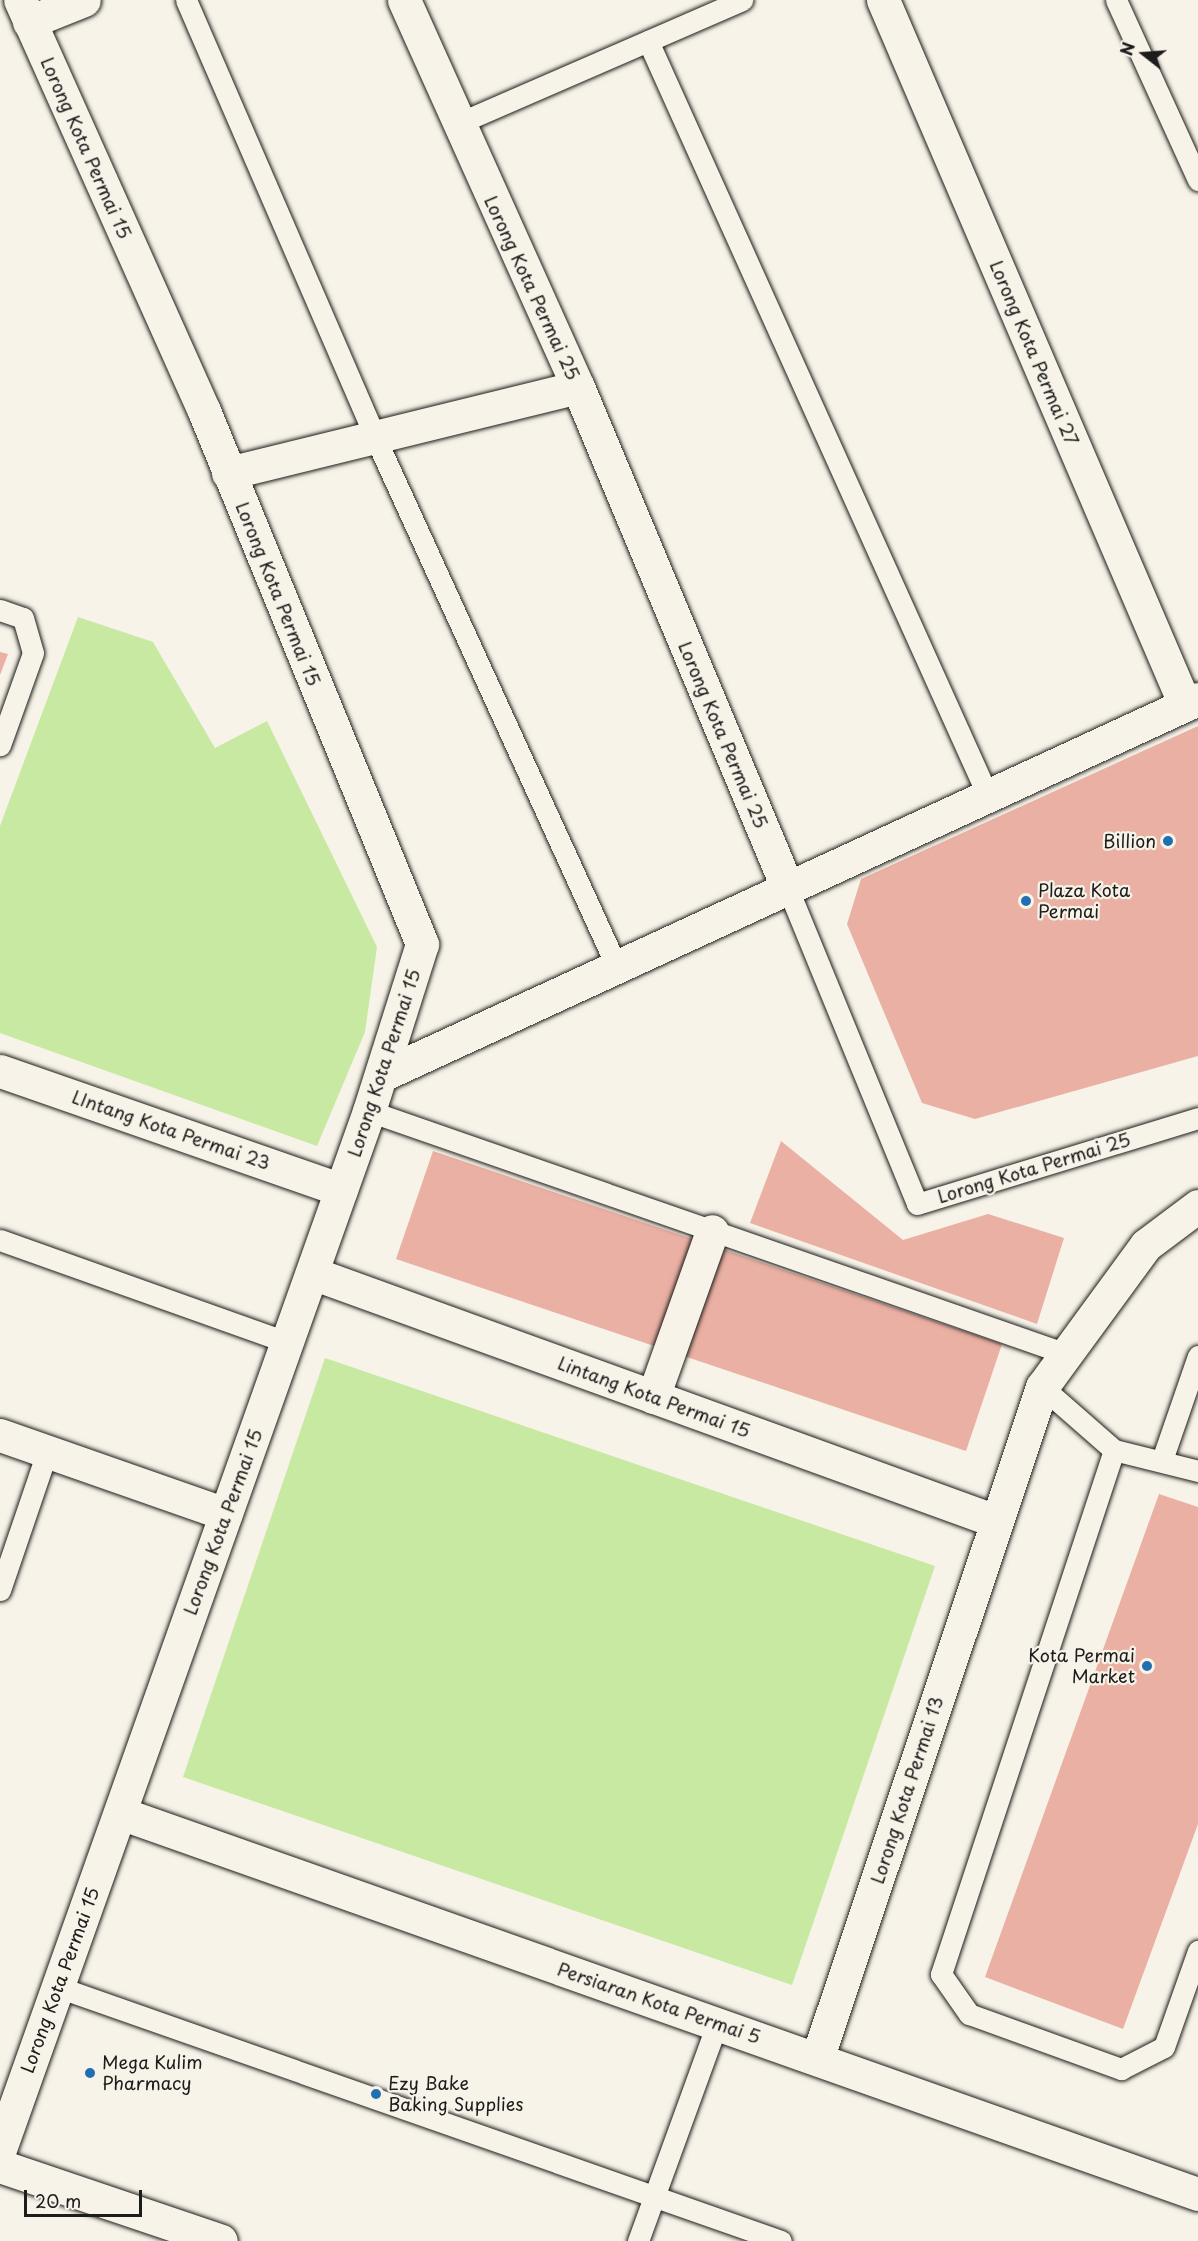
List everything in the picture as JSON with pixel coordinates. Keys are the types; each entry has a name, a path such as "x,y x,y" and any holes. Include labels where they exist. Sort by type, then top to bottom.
{"street":[{"path":"24,11 84,0"},
{"name":"Lorong Kota Permai 25","path":"404,0 457,124 578,387 788,889"},
{"name":"Lorong Kota Permai 27","path":"883,0 1192,702"},
{"name":"Lorong Kota Permai 15","path":"0,2149 382,1075 423,944 204,411 24,11"},
{"path":"228,473 374,435 578,387"},
{"path":"382,1075 616,965 788,889 1192,702"},
{"name":"LIntang Kota Permai 23","path":"0,1071 341,1190"},
{"name":"Lorong Kota Permai 13","path":"817,2059 1042,1387 1064,1353 1146,1245 1198,1206"},
{"path":"652,1397 712,1231"},
{"name":"Lintang Kota Permai 15","path":"312,1273 996,1521"},
{"path":"0,1435 226,1514"},
{"name":"Persiaran Kota Permai 5","path":"120,1813 1198,2194"},
{"path":"0,2166 221,2241"}],"lane":[{"path":"186,0 374,435 616,965"},
{"path":"457,124 742,0"},
{"path":"1116,0 1198,180"},
{"path":"648,41 988,796"},
{"path":"0,610 23,618 33,653 0,745"},
{"name":"Lorong Kota Permai 25","path":"788,889 917,1204 1198,1118"},
{"path":"369,1111 1064,1353"},
{"path":"0,1240 287,1342"},
{"path":"1162,1460 1198,1356"},
{"path":"1042,1387 1114,1450 1162,1460 1198,1471"},
{"path":"1114,1450 941,1974 969,2014 1121,2069 1164,2048 1198,1951"},
{"path":"0,1590 47,1452"},
{"path":"58,1987 781,2241"},
{"path":"638,2241 717,2024"}],"green space":[{"path":"78,617 153,642 215,748 267,721 377,947 365,1032 317,1146 0,1033 0,826"},
{"path":"325,1358 935,1566 792,1985 183,1777"}],"building":[{"path":"0,652 8,654 0,675"},
{"name":"Plaza Kota Permai","path":"1198,726 1198,1056 975,1119 922,1103 847,924 861,879"},
{"path":"781,1141 903,1240 988,1214 1064,1238 1037,1324 750,1223"},
{"path":"433,1151 1002,1344 966,1451 396,1259"},
{"name":"Kota Permai Market","path":"1159,1494 1198,1507 1198,1824 1123,2029 985,1977"}],"place":[{"name":"Billion","path":"1168,841"},
{"name":"Plaza Kota Permai","path":"1026,901"},
{"name":"Kota Permai Market","path":"1147,1666"},
{"name":"Mega Kulim Pharmacy","path":"90,2073"},
{"name":"Ezy Bake Baking Supplies","path":"376,2094"}]}
